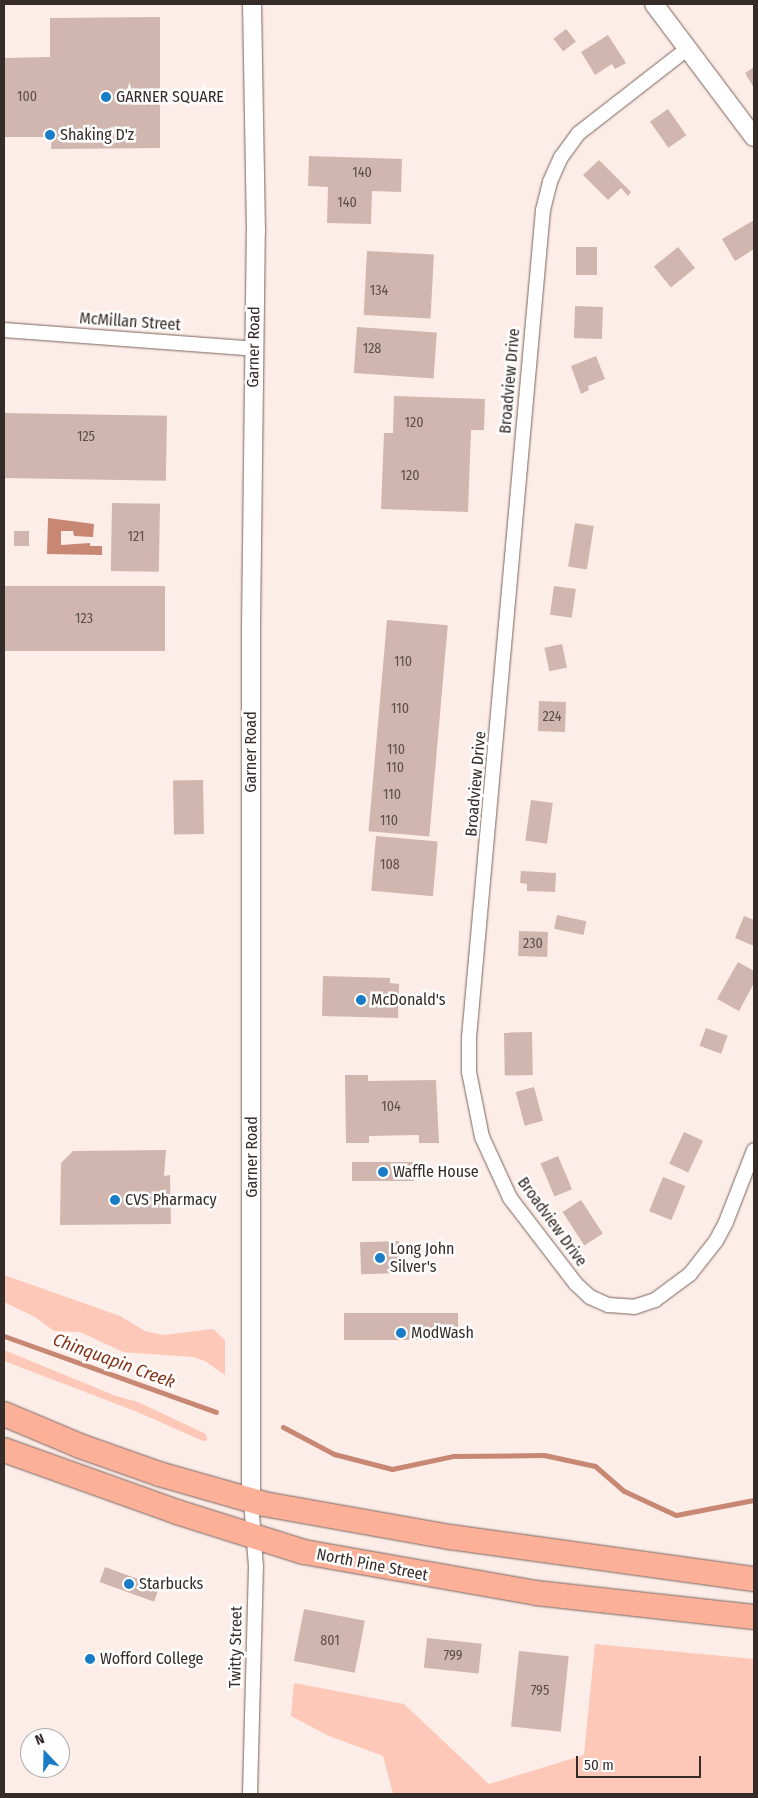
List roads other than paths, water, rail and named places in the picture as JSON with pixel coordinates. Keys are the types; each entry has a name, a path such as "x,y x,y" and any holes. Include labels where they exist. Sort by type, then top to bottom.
{"highway":[{"path":"4,1414 97,1452 251,1501 339,1519 450,1537 754,1579"},
{"name":"North Pine Street","path":"4,1450 304,1552 431,1577 551,1594 754,1617"}],"street":[{"name":"Garner Road","path":"251,1501 256,182 252,4"},
{"path":"654,4 754,137"},
{"name":"Broadview Drive","path":"687,49 578,134 561,156 550,182 543,210 469,1038 470,1072 482,1137 510,1198 576,1284 590,1297 608,1306 634,1307 655,1300 690,1274 723,1228 754,1150"},
{"name":"McMillan Street","path":"4,330 254,349"},
{"name":"Twitty Street","path":"250,1794 256,1567 251,1501"}],"waterway":[{"name":"Chinquapin Creek","path":"4,1336 216,1412"},
{"name":"Chinquapin Creek","path":"283,1427 334,1454 392,1469 453,1456 544,1455 595,1466 624,1491 676,1515 754,1500"}],"place":[{"name":"GARNER SQUARE","path":"106,97"},
{"name":"Shaking D'z","path":"50,135"},
{"name":"McDonald's","path":"361,1000"},
{"name":"Waffle House","path":"383,1172"},
{"name":"CVS Pharmacy","path":"115,1200"},
{"name":"Long John Silver's","path":"380,1258"},
{"name":"ModWash","path":"401,1333"},
{"name":"Starbucks","path":"129,1584"},
{"name":"Wofford College","path":"90,1659"}]}
